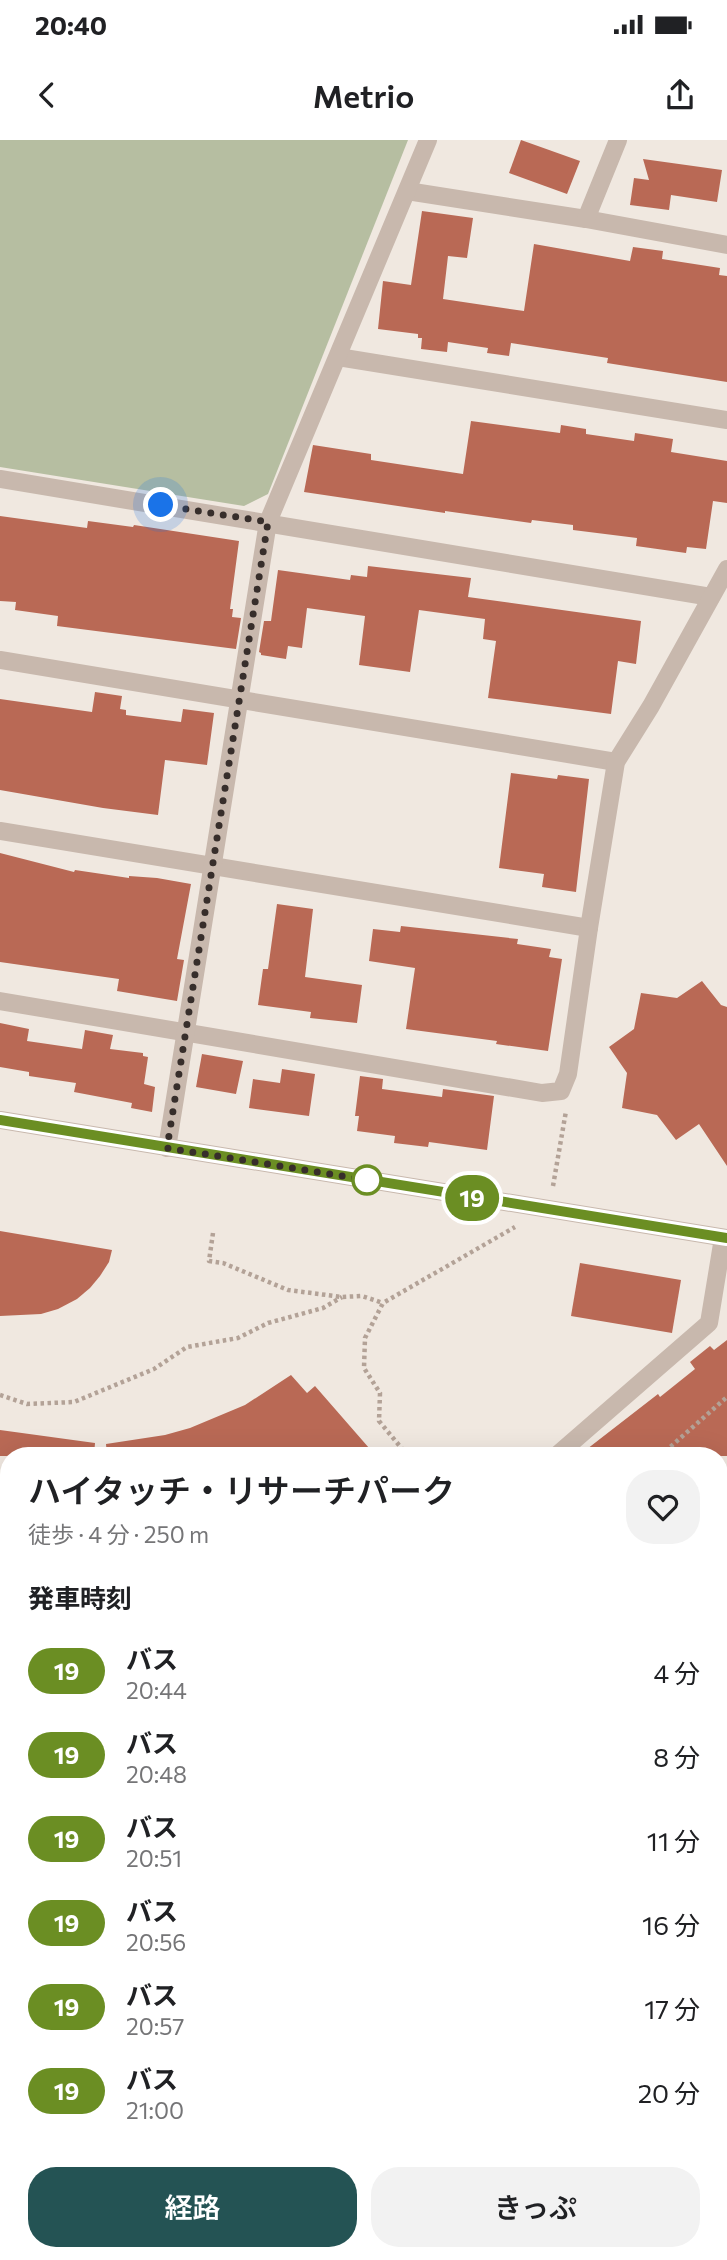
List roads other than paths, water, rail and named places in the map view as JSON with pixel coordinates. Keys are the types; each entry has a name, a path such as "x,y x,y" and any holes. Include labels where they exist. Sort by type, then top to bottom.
{"street":[{"path":"167,1148 268,522 428,140"},
{"path":"586,219 618,140"},
{"path":"407,191 586,219 727,245"},
{"path":"338,357 727,421"},
{"path":"0,479 711,597"},
{"path":"0,1001 542,1093 561,1091 568,1074 616,762 651,706 727,569"},
{"path":"0,660 616,762"},
{"path":"0,831 589,928"},
{"path":"0,1121 725,1238 709,1322 566,1447"}]}
